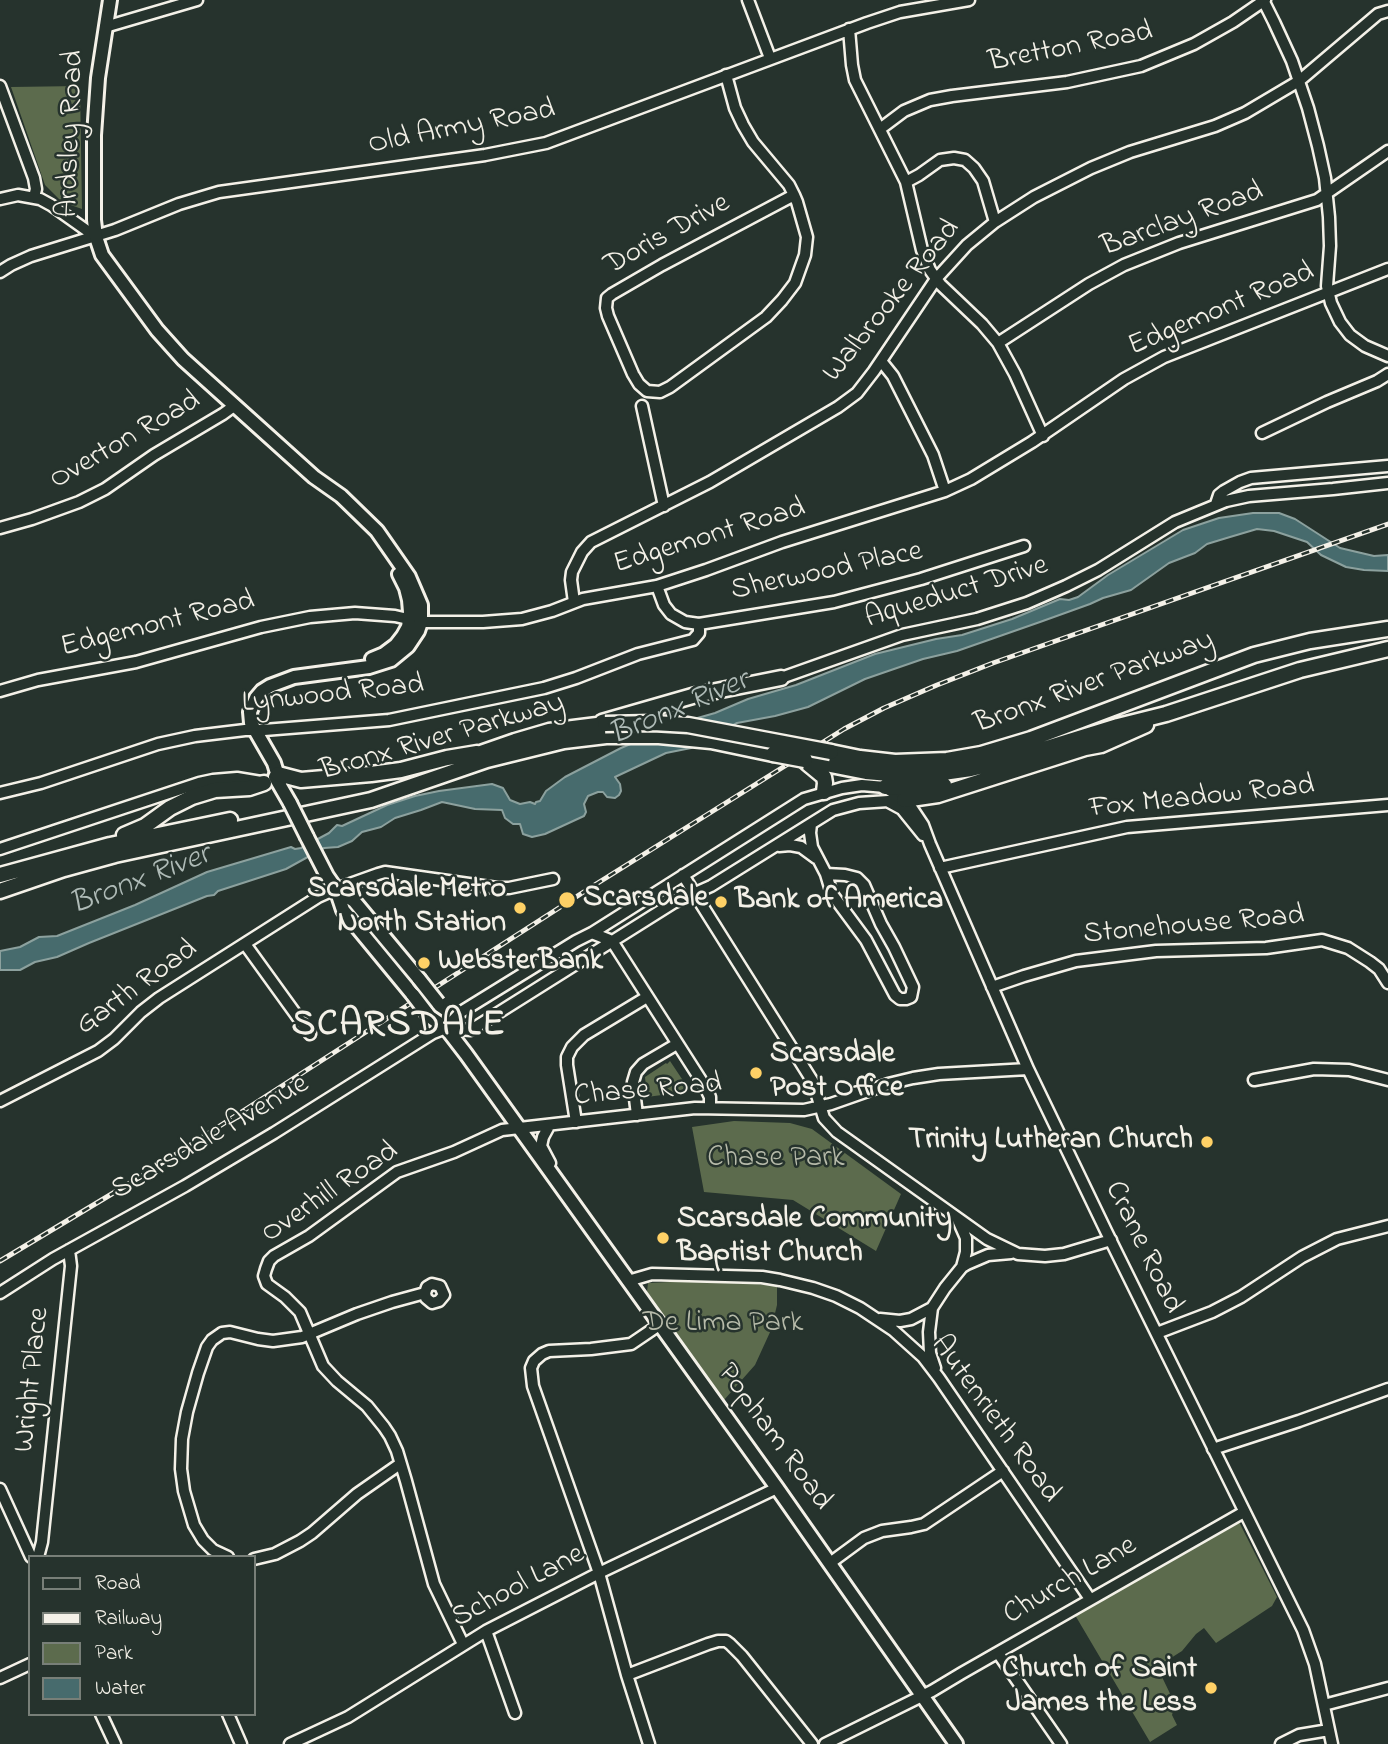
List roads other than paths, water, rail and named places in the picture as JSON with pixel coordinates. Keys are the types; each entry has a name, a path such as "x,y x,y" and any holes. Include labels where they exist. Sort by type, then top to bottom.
{"highway":[{"name":"Bronx River Parkway","path":"0,875 127,841 358,794 549,731 653,723 688,725 860,758 895,762 964,757 1014,744 1218,667 1276,649 1388,629"},
{"name":"Bronx River Parkway","path":"0,891 47,874 115,855 388,795 471,766 602,728 693,739 866,772 918,775 954,772 1005,761 1166,714 1300,670 1388,649"},
{"path":"602,728 696,695 781,678"},
{"path":"1086,748 1107,737 1131,709 1157,691"},
{"path":"904,800 929,797 1115,740 1166,714"},
{"path":"279,778 301,780 371,775 482,752"},
{"path":"809,763 824,778 817,794"},
{"path":"886,794 976,781"},
{"path":"60,859 139,829 170,808 208,791 249,788 264,783"}],"main road":[{"name":"Ardsley Road","path":"110,0 95,111 93,212 99,248 157,330 183,359 314,477 370,534 406,588 415,620"},
{"path":"279,778 274,763 249,730 250,712 256,698 266,688 294,677 369,667 386,662 408,646 418,631 415,620"},
{"name":"Popham Road","path":"279,778 316,855 336,889 343,910 430,1017 446,1028 777,1488 956,1744"},
{"name":"Popham Road","path":"336,889 354,901 438,1003 446,1028"}],"street":[{"path":"105,27 197,0"},
{"path":"748,0 770,58"},
{"name":"Old Army Road","path":"0,272 31,256 96,237 179,204 219,192 485,155 546,143 849,29 934,3 969,0"},
{"path":"1264,1 1299,81 1313,126 1327,193 1330,246 1328,294 1345,329 1365,346 1388,356"},
{"name":"Bretton Road","path":"880,129 904,111 930,100 1067,82 1141,66 1194,44 1264,1"},
{"name":"Walbrooke Road","path":"574,602 571,576 575,563 591,542 710,482 838,407 857,393 936,279 967,245 995,222 1072,176 1130,152 1199,132 1245,113 1299,81 1378,14 1388,11"},
{"path":"849,29 855,80 906,181 922,250 930,270 998,344 1043,436"},
{"name":"Doris Drive","path":"726,75 743,125 794,195 807,237 805,255 795,283 766,317 670,387 660,392 647,391 633,374 607,316 607,298 662,265 794,195"},
{"path":"0,86 34,178 34,197"},
{"name":"Barclay Road","path":"998,344 1089,284 1133,261 1191,239 1317,200 1388,151"},
{"path":"906,181 940,160 965,160 974,167 983,181 995,222"},
{"path":"0,199 18,195 34,197 51,205 96,237"},
{"name":"Edgemont Road","path":"0,691 38,680 136,662 282,622 355,613 474,623 522,619 585,598 657,586 782,542 945,491 971,479 1043,436 1124,379 1164,357 1388,270"},
{"path":"881,361 893,376 933,455 945,491"},
{"path":"1262,433 1377,382 1388,374"},
{"name":"Overton Road","path":"0,528 59,511 105,489 154,454 234,406"},
{"path":"642,406 664,506"},
{"name":"Aqueduct Drive","path":"1216,504 1219,495 1224,491 1251,478 1388,466"},
{"name":"Aqueduct Drive","path":"781,678 902,635 977,619 1027,603 1098,570 1175,522 1216,504 1249,496 1388,483"},
{"name":"Sherwood Place","path":"657,586 664,605 671,614 680,620 699,624 834,602 1024,547"},
{"name":"Lynwood Road","path":"0,793 41,783 179,739 208,733 388,720 544,688 638,654 693,640 699,634 699,624"},
{"path":"0,849 199,783 237,778 264,783 279,778"},
{"path":"446,1028 461,1012 508,982 817,794 856,785 886,794 902,809 930,844"},
{"path":"817,794 823,801 825,814"},
{"path":"446,1028 471,1030 673,903 711,886 825,814 886,794"},
{"name":"Crane Road","path":"886,794 904,800 923,825 1028,1069 1303,1630 1312,1652 1332,1744"},
{"name":"Fox Meadow Road","path":"940,868 1127,827 1388,805"},
{"path":"811,824 812,847 826,874 832,894 866,940 895,995 900,999 911,997 913,987 864,885 858,878 845,874 826,874"},
{"path":"775,846 801,847 817,858"},
{"name":"Garth Road","path":"0,1101 98,1051 151,1004 318,897 336,889 385,872 497,888 553,879"},
{"path":"683,875 813,1082 826,1122 836,1132 987,1240 1018,1254"},
{"path":"611,921 647,997 704,1085 710,1097 710,1107"},
{"path":"592,933 617,938"},
{"name":"Stonehouse Road","path":"992,987 1076,961 1156,951 1266,947 1322,940 1348,948 1370,962 1379,969 1388,983"},
{"path":"245,944 310,1034"},
{"path":"508,982 515,1002"},
{"path":"576,1122 567,1065 572,1047 584,1035 647,997"},
{"name":"Scarsdale Avenue","path":"0,1293 69,1250 274,1133 429,1035 446,1028"},
{"path":"636,1115 633,1082 636,1072 677,1044"},
{"name":"Chase Road","path":"519,1129 710,1107 797,1110 820,1107 913,1078 1028,1069"},
{"path":"1254,1080 1314,1069 1349,1070 1388,1080"},
{"path":"549,1126 541,1146 553,1167 556,1180"},
{"name":"Overhill Road","path":"463,1644 434,1584 397,1451 384,1427 367,1406 330,1374 320,1360 300,1312 267,1284 264,1276 269,1261 274,1256 309,1236 397,1172 454,1152 498,1131 519,1129"},
{"path":"876,1319 911,1319 932,1308 962,1267 966,1252 965,1238 957,1219"},
{"path":"1157,1333 1212,1312 1241,1297 1302,1257 1337,1239 1388,1226"},
{"path":"962,1267 997,1253 1045,1256 1064,1254 1111,1240"},
{"name":"Wright Place","path":"39,1555 71,1266 69,1250"},
{"name":"Autenrieth Road","path":"628,1281 652,1274 762,1277 793,1283 854,1305 900,1335 923,1357 939,1378 1090,1599"},
{"path":"224,1555 213,1550 203,1540 194,1525 181,1469 182,1439 198,1373 212,1340 222,1333 230,1332 273,1341 302,1338 392,1302 425,1293"},
{"path":"932,1308 930,1353 939,1378"},
{"path":"649,1744 599,1573 533,1386 531,1368 542,1353 631,1344 660,1325"},
{"path":"1213,1449 1388,1389"},
{"path":"256,1559 275,1554 300,1541 357,1494 400,1464"},
{"path":"830,1563 864,1538 882,1531 924,1524 1003,1471"},
{"name":"School Lane","path":"290,1744 348,1717 486,1631 599,1573 777,1488"},
{"path":"0,1489 30,1555"},
{"name":"Church Lane","path":"825,1744 922,1696 1244,1512"},
{"path":"486,1631 514,1713"},
{"path":"627,1675 708,1644 726,1641 743,1656 811,1744"},
{"path":"998,1653 1061,1744"},
{"path":"0,1678 28,1665"},
{"path":"1324,1704 1388,1688"},
{"path":"102,1716 115,1744"},
{"path":"229,1716 241,1744"},
{"path":"1281,1744 1299,1735 1329,1730"}],"water":[{"path":"1253,513 1279,513 1295,519 1340,548 1374,556 1388,555 1388,571 1346,567 1321,555 1307,542 1274,531 1257,529 1207,544 1195,553 1169,563 1131,590 957,651 923,659 865,679 808,707 737,723 691,748 666,753 615,777 621,791 615,798 607,797 603,792 588,796 584,804 584,816 545,834 532,837 523,834 520,824 513,824 505,818 502,810 475,809 442,802 362,832 352,841 338,847 324,848 286,869 218,891 214,895 57,957 35,962 20,970 0,970 0,951 20,947 39,937 57,936 207,872 291,847 301,848 329,833 337,825 342,826 387,805 415,796 492,784 503,788 510,800 520,804 535,804 546,791 565,777 621,748 680,723 796,685 875,654 962,635 1012,619 1060,599 1078,597 1108,575 1183,530 1219,518"}],"railway":[{"path":"0,1261 145,1174 593,886 844,729 884,708 993,663 1388,524"}],"place":[{"name":"Scarsdale","path":"567,900"},
{"name":"Bank of America","path":"721,902"},
{"name":"Scarsdale Metro North Station","path":"520,908"},
{"name":"WebsterBank","path":"424,963"},
{"name":"Scarsdale Post Office","path":"756,1073"},
{"name":"Trinity Lutheran Church","path":"1207,1142"},
{"name":"Scarsdale Community Baptist Church","path":"663,1238"},
{"name":"Church of Saint James the Less","path":"1211,1688"}],"district":[{"name":"SCARSDALE","path":"399,1028"}],"water label":[{"name":"Bronx River","path":"680,710"},
{"name":"Bronx River","path":"141,882"}],"park label":[{"name":"Chase Park","path":"776,1160"},
{"name":"De Lima Park","path":"723,1325"}]}
